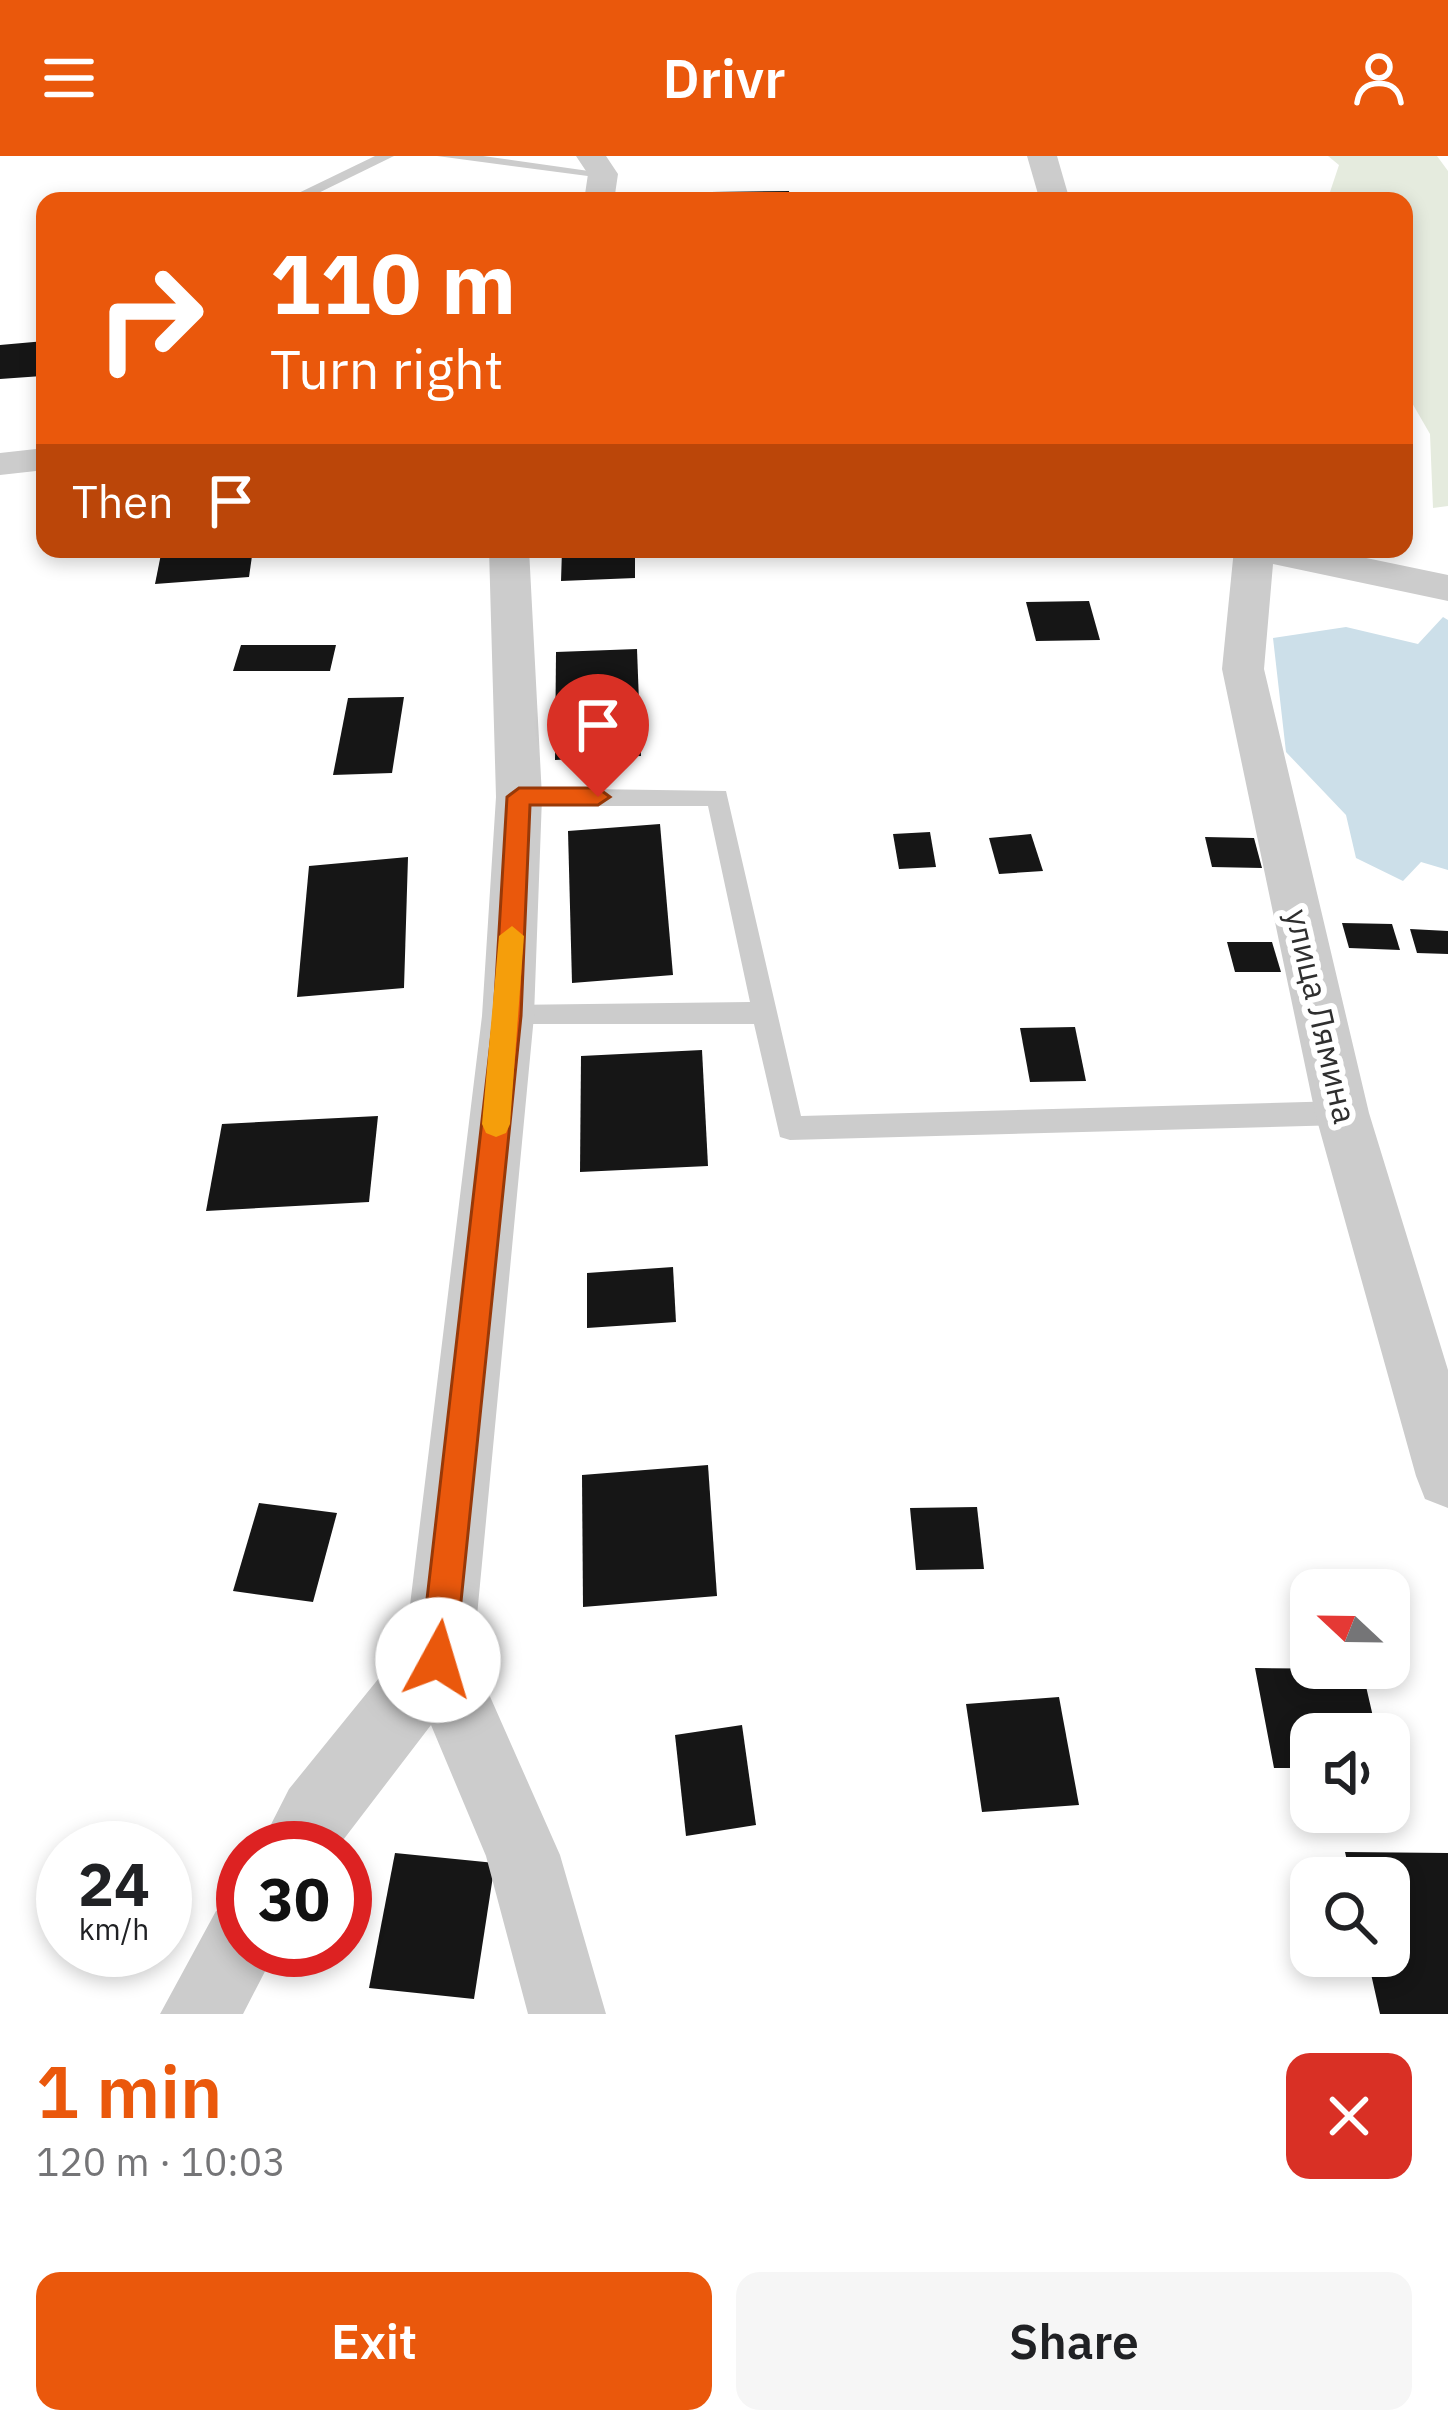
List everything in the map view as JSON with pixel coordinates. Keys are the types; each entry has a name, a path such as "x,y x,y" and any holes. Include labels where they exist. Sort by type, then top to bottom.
{"street":[{"path":"1042,156 1052,192"},
{"path":"0,464 36,460"},
{"path":"509,558 519,797 508,1016 438,1660 523,1855 567,2014"},
{"name":"улица Лямина","path":"1257,558 1243,668 1342,1113 1448,1476"},
{"path":"1302,558 1448,588"},
{"path":"312,1821 438,1660"},
{"path":"199,2014 220,1977"}],"lane":[{"path":"309,192 387,156"},
{"path":"444,156 598,177"},
{"path":"519,797 718,797 790,1128 1342,1113"},
{"path":"508,1016 765,1013"}],"shaded area":[{"path":"1328,156 1437,156 1448,171 1448,506 1433,508 1430,434 1413,405 1413,192 1330,192 1339,165"}],"water":[{"path":"1443,617 1448,620 1448,870 1421,862 1403,881 1356,858 1346,815 1286,752 1273,638 1346,627 1418,644"}],"building":[{"path":"36,342 36,376 0,379 0,345"},
{"path":"160,558 252,558 249,577 155,584"},
{"path":"562,558 635,558 635,578 561,581"},
{"path":"1089,601 1100,640 1036,641 1026,602"},
{"path":"241,645 336,645 330,671 233,671"},
{"path":"637,649 641,756 555,760 556,652"},
{"path":"404,697 392,773 333,775 348,698"},
{"path":"660,824 673,975 572,983 568,831"},
{"path":"930,832 936,867 899,869 893,834"},
{"path":"1031,834 1043,871 999,874 989,838"},
{"path":"1205,837 1254,838 1262,868 1212,867"},
{"path":"408,857 404,988 297,997 309,866"},
{"path":"1342,923 1392,924 1400,950 1349,948"},
{"path":"1410,929 1448,931 1448,954 1417,953"},
{"path":"1227,942 1272,942 1281,972 1235,972"},
{"path":"1075,1027 1086,1081 1030,1082 1020,1028"},
{"path":"702,1050 708,1166 580,1172 581,1056"},
{"path":"378,1116 369,1202 206,1211 222,1124"},
{"path":"673,1267 676,1322 587,1328 587,1273"},
{"path":"708,1465 717,1596 583,1607 582,1475"},
{"path":"259,1503 337,1513 313,1602 233,1591"},
{"path":"977,1507 984,1569 916,1570 910,1508"},
{"path":"1255,1668 1290,1668 1290,1689 1367,1689 1372,1713 1290,1713 1290,1768 1274,1768"},
{"path":"1059,1697 1079,1805 982,1812 966,1704"},
{"path":"742,1725 756,1825 686,1836 675,1735"},
{"path":"1345,1852 1448,1853 1448,2014 1380,2014 1372,1977 1410,1977 1410,1857 1346,1857"},
{"path":"395,1853 495,1863 474,1999 369,1988"}],"slow traffic":[{"path":"496,1124 512,936"}],"route":[{"path":"438,1660 508,1016 519,797 598,797"}]}
